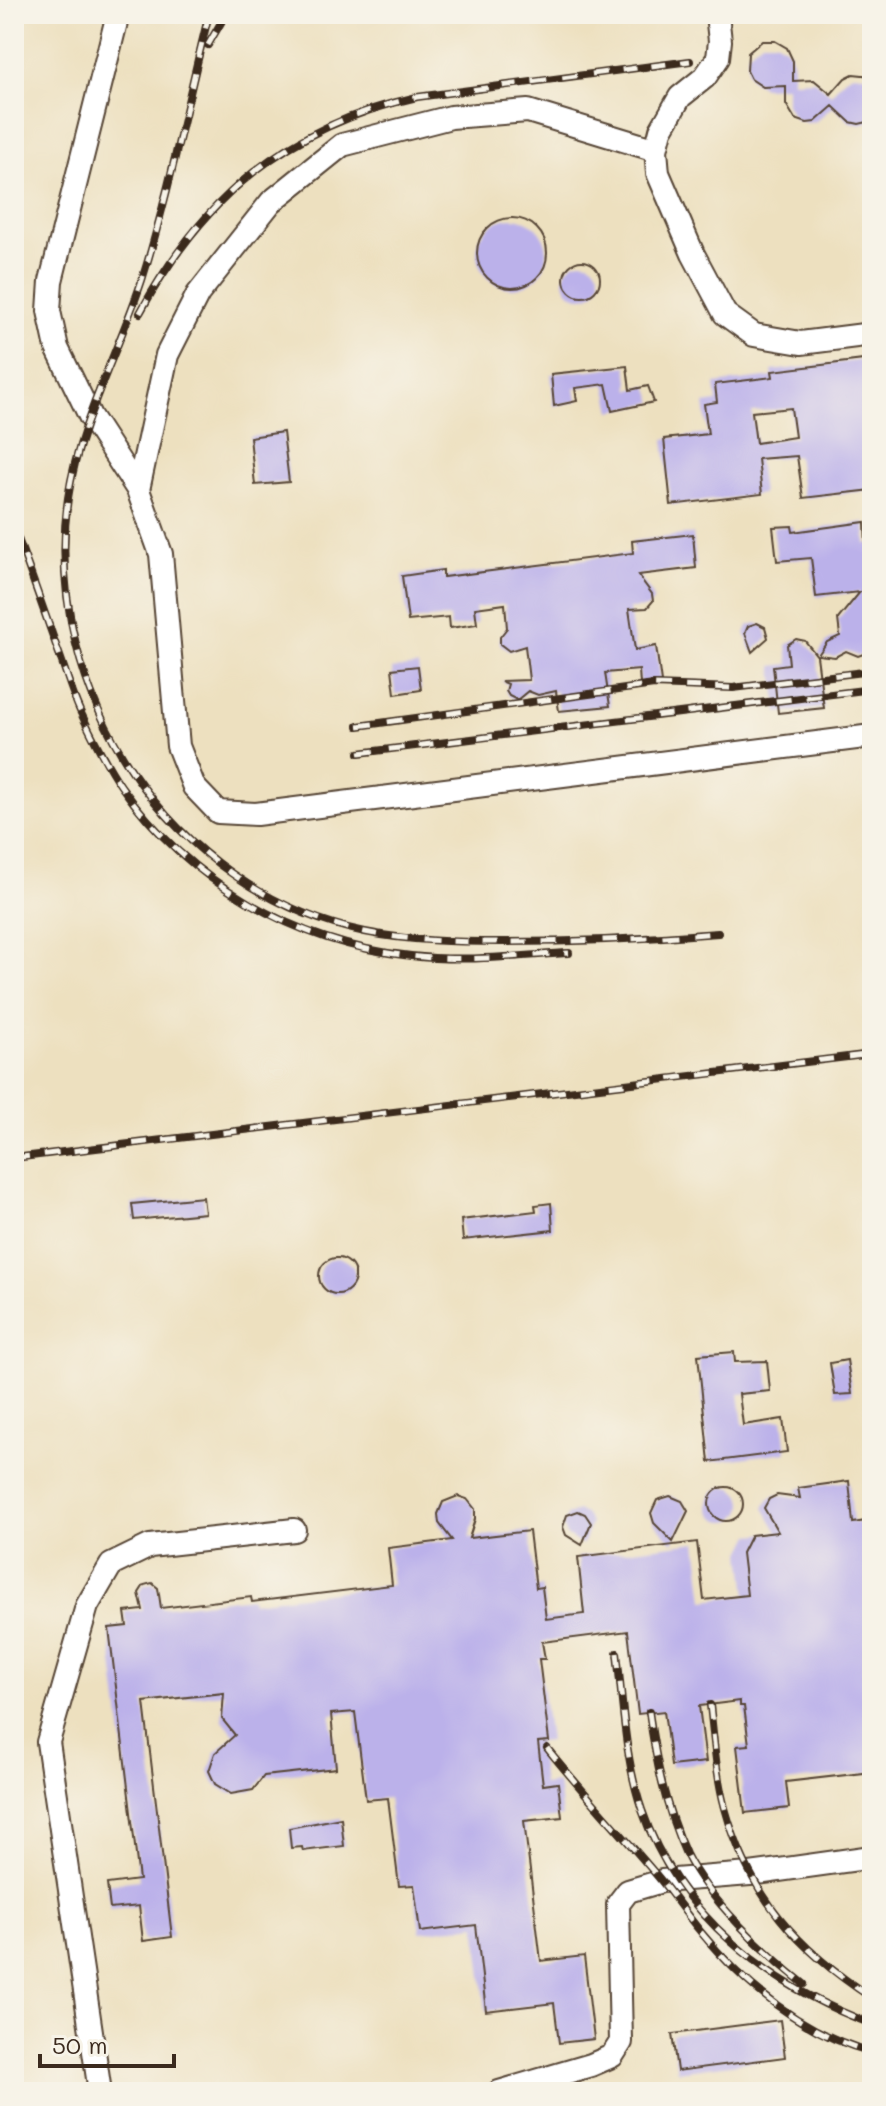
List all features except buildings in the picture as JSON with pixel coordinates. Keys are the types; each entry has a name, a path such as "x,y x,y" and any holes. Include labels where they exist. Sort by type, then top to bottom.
{"street":[{"path":"118,14 51,281 49,311 63,362 90,416 138,490 161,554 178,746 194,787 218,812 256,814 872,736"},
{"path":"717,14 718,58 705,77 680,97 661,130 656,150 658,173 693,254 725,314 754,335 801,343 872,334"},
{"path":"138,490 167,355 198,294 271,202 342,145 451,117 528,111 656,150"},
{"path":"100,2092 48,1742 87,1606 111,1565 150,1546 294,1530"},
{"path":"499,2092 591,2065 612,2056 621,2042 618,1904 628,1891 662,1881 750,1874 872,1857"}],"railway":[{"path":"209,14 152,247 90,415 68,498 65,571 76,643 99,710 133,773 178,828 233,874 295,909 365,932 485,942 718,933"},
{"path":"208,45 226,14"},
{"path":"140,313 192,234 221,201 253,172 328,127 370,110 417,97 690,61"},
{"path":"14,528 77,703 104,759 148,820 178,851 212,878 286,922 326,938 368,949 450,958 569,953"},
{"path":"358,726 654,685 733,688 872,671"},
{"path":"359,753 872,689"},
{"path":"14,1158 872,1054"},
{"path":"617,1653 625,1733 636,1791 658,1848 679,1883 704,1915 764,1968 835,2009 872,2024"},
{"path":"710,1705 725,1808 748,1868 763,1894 799,1940 845,1980 872,1998"},
{"path":"649,1712 667,1802 686,1854 723,1907 772,1957 804,1984"},
{"path":"547,1748 736,1970 799,2020 847,2044 872,2052"}]}
